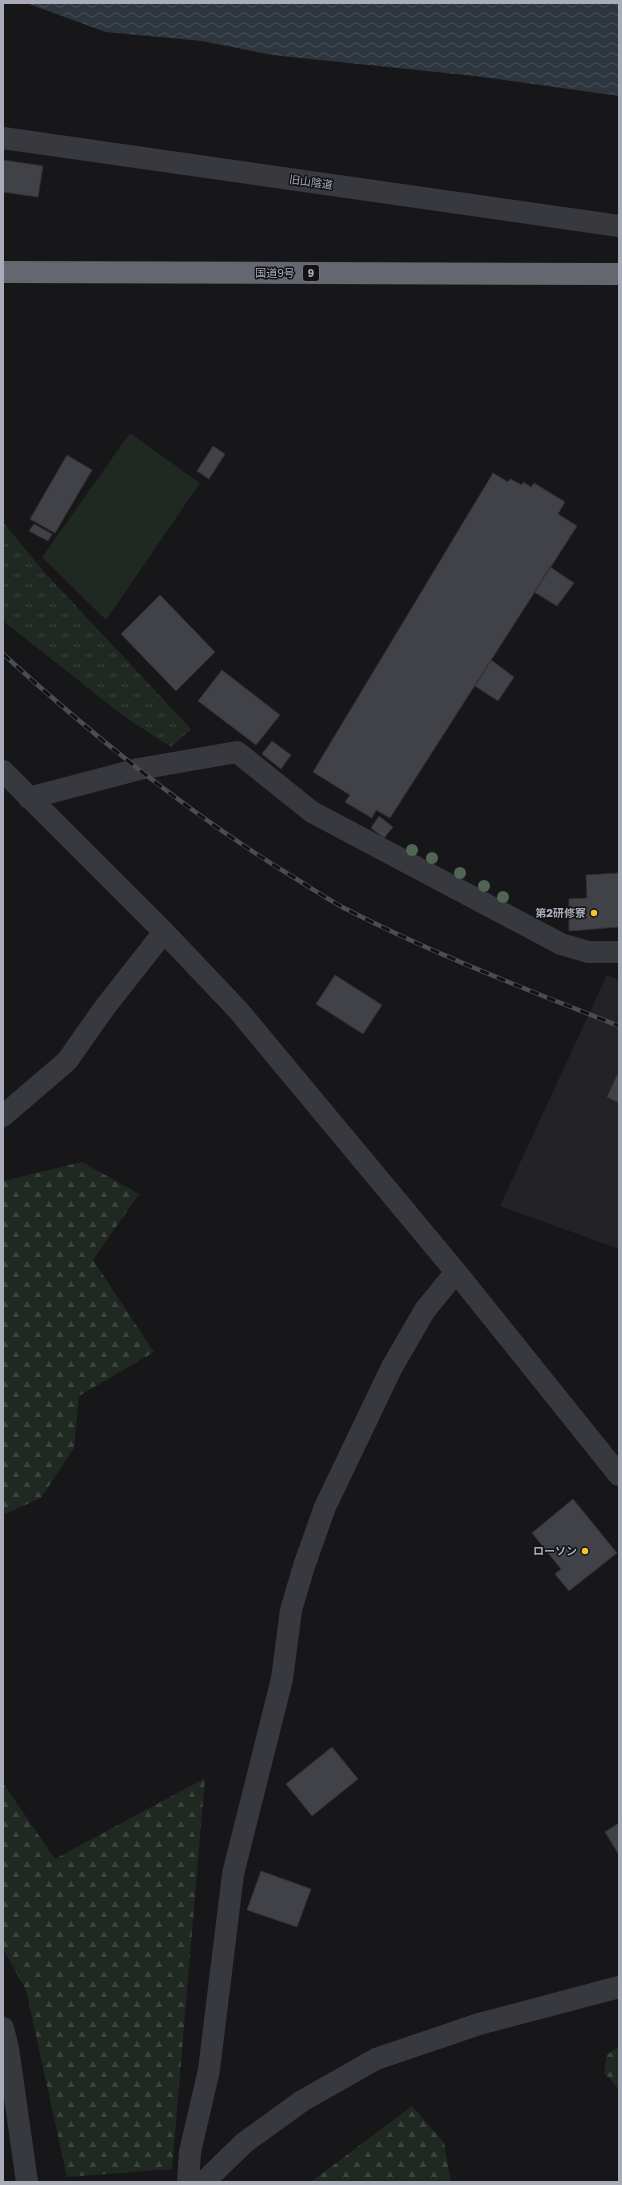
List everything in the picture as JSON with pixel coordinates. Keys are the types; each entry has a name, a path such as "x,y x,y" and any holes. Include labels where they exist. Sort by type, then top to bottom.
{"highway":[{"name":"国道9号","path":"3,272 619,274"}],"street":[{"name":"旧山陰道","path":"3,138 619,226"},
{"path":"29,798 139,769 237,752 312,812 554,940 588,952 619,952"},
{"path":"3,771 164,932 248,1022 456,1272 619,1475"},
{"path":"3,1116 67,1061 105,1007 164,932"},
{"path":"188,2182 190,2152 209,2070 233,1874 282,1679 291,1610 304,1566 325,1507 392,1368 425,1310 456,1272"},
{"path":"204,2182 244,2143 302,2101 376,2059 479,2024 619,1987"},
{"path":"3,2028 8,2048 27,2182"}],"shaded area":[{"path":"607,975 619,980 619,1249 500,1206"}],"green space":[{"path":"130,433 200,483 106,620 42,557"},
{"path":"3,522 45,573 191,729 171,747 125,717 3,621"},
{"path":"82,1162 139,1194 93,1260 154,1352 79,1396 74,1448 41,1498 3,1515 3,1181"},
{"path":"205,1778 172,2169 67,2177 26,1990 3,1949 3,1783 55,1859"},
{"path":"619,2046 619,2089 604,2073 607,2055"},
{"path":"412,2106 444,2143 451,2182 311,2182"}],"water":[{"path":"26,3 619,3 619,96 475,76 272,55 202,41 106,32"}],"building":[{"path":"3,160 43,166 38,197 3,192"},
{"path":"213,446 225,454 209,479 197,471"},
{"path":"67,455 92,470 55,533 30,519"},
{"path":"493,473 508,482 510,479 522,485 523,482 531,487 534,483 565,502 558,514 577,526 390,818 376,810 372,818 345,802 350,795 313,772"},
{"path":"34,524 52,534 48,541 29,531"},
{"path":"550,567 574,583 557,606 534,592"},
{"path":"160,595 215,652 176,691 121,634"},
{"path":"491,660 514,677 498,701 475,686"},
{"path":"222,670 280,715 256,745 198,701"},
{"path":"272,741 291,755 281,769 262,754"},
{"path":"379,816 393,827 384,838 371,828"},
{"name":"第2研修寮","path":"619,873 619,927 569,931 569,899 587,898 586,875"},
{"path":"335,975 382,1005 363,1034 316,1004"},
{"path":"617,1075 619,1076 619,1103 607,1097"},
{"path":"573,1499 617,1553 569,1591 555,1574 561,1569 532,1533"},
{"path":"332,1747 358,1779 312,1816 286,1784"},
{"path":"619,1823 619,1855 605,1832"},
{"path":"261,1871 311,1889 297,1927 247,1910"}],"railway":[{"path":"3,654 36,684 139,770 247,848 329,899 411,941 515,985 619,1026"}],"place":[{"name":"第2研修寮","path":"594,913"},
{"name":"ローソン","path":"585,1551"}]}
